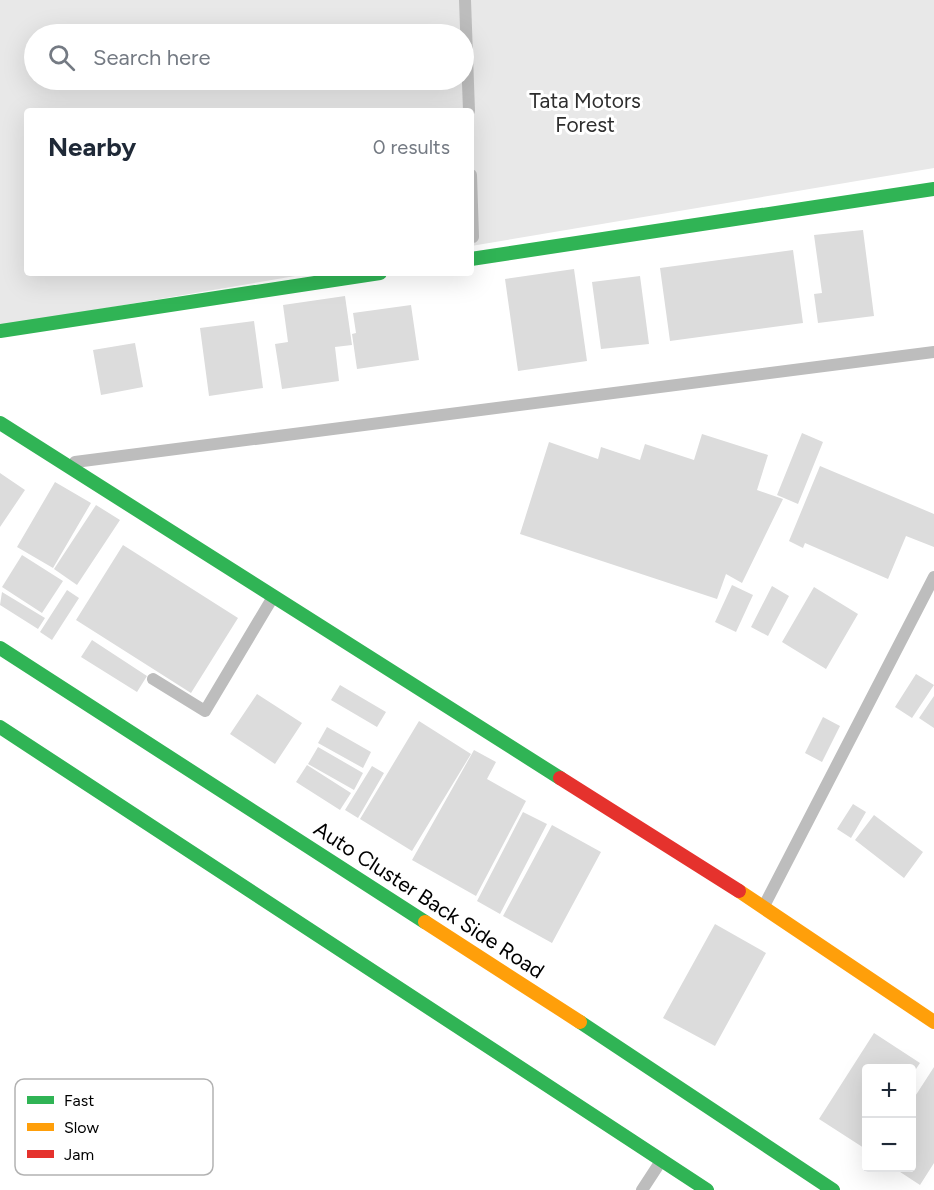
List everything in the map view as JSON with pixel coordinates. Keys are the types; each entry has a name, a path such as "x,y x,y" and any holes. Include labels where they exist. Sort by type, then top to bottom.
{"main road":[{"path":"474,259 916,187 934,189"},
{"path":"0,331 360,276"},
{"path":"0,423 764,907 934,1022"},
{"name":"Auto Cluster Back Side Road","path":"0,648 609,1041 833,1190"},
{"path":"0,727 707,1190"}],"lane":[{"path":"465,0 466,24"},
{"path":"468,90 469,108"},
{"path":"474,213 476,237"},
{"path":"65,464 934,352"},
{"path":"764,907 934,577"},
{"path":"153,679 205,711 273,596"},
{"path":"642,1190 662,1160"}],"green space":[{"name":"Tata Motors Forest","path":"0,0 934,0 934,168 474,245 474,108 24,108 24,276 295,276 0,326"}],"building":[{"path":"863,230 874,316 818,323 814,294 822,293 814,235"},
{"path":"793,250 803,323 670,341 660,268"},
{"path":"574,269 587,361 518,371 505,279"},
{"path":"640,276 649,344 601,349 592,282"},
{"path":"345,296 352,345 335,347 339,381 282,389 275,344 288,342 283,305"},
{"path":"411,305 419,360 357,369 352,334 356,333 353,313"},
{"path":"254,321 263,388 209,396 200,328"},
{"path":"135,343 143,387 101,395 93,350"},
{"path":"802,433 823,442 798,504 777,495"},
{"path":"702,434 768,455 757,490 783,499 742,583 726,574 717,599 520,534 549,442 598,459 601,447 640,460 645,444 694,460"},
{"path":"820,466 934,514 934,547 906,536 888,579 805,543 803,548 789,541"},
{"path":"0,473 25,490 0,527"},
{"path":"55,482 91,503 53,568 17,547"},
{"path":"96,505 120,520 77,585 54,569"},
{"path":"123,545 238,618 191,693 76,620"},
{"path":"22,555 63,581 42,613 2,587"},
{"path":"732,585 753,595 736,632 715,622"},
{"path":"772,586 789,596 768,636 751,627"},
{"path":"814,587 858,614 826,669 782,642"},
{"path":"67,590 79,598 52,640 40,632"},
{"path":"2,592 45,618 38,629 0,605"},
{"path":"92,640 147,676 137,692 81,657"},
{"path":"916,674 934,685 912,718 895,707"},
{"path":"340,685 386,712 377,727 331,700"},
{"path":"257,694 302,723 275,764 230,734"},
{"path":"934,696 934,728 919,718"},
{"path":"823,717 840,726 822,762 805,753"},
{"path":"419,721 471,754 412,851 360,819"},
{"path":"327,727 371,752 363,768 318,743"},
{"path":"318,747 363,773 354,790 308,764"},
{"path":"474,750 496,762 487,779 526,801 476,896 412,860"},
{"path":"307,765 351,793 340,810 296,782"},
{"path":"372,766 384,773 358,818 345,810"},
{"path":"853,804 866,812 851,838 837,829"},
{"path":"523,812 547,824 500,914 477,901"},
{"path":"874,815 923,852 904,878 855,840"},
{"path":"552,825 601,852 552,943 503,916"},
{"path":"715,924 766,953 715,1046 663,1018"},
{"path":"874,1033 920,1063 916,1069 916,1064 862,1064 862,1147 819,1119"},
{"path":"934,1067 934,1163 920,1185 900,1172 916,1172 916,1095"}],"traffic: fast":[{"path":"474,259 934,189"},
{"path":"0,331 360,276"},
{"path":"0,423 560,778"},
{"path":"0,648 425,922"},
{"path":"0,727 707,1190"},
{"path":"580,1022 833,1190"}],"traffic: slow":[{"path":"739,891 934,1022"},
{"path":"425,922 580,1022"}],"traffic: jam":[{"path":"560,778 739,891"}]}
